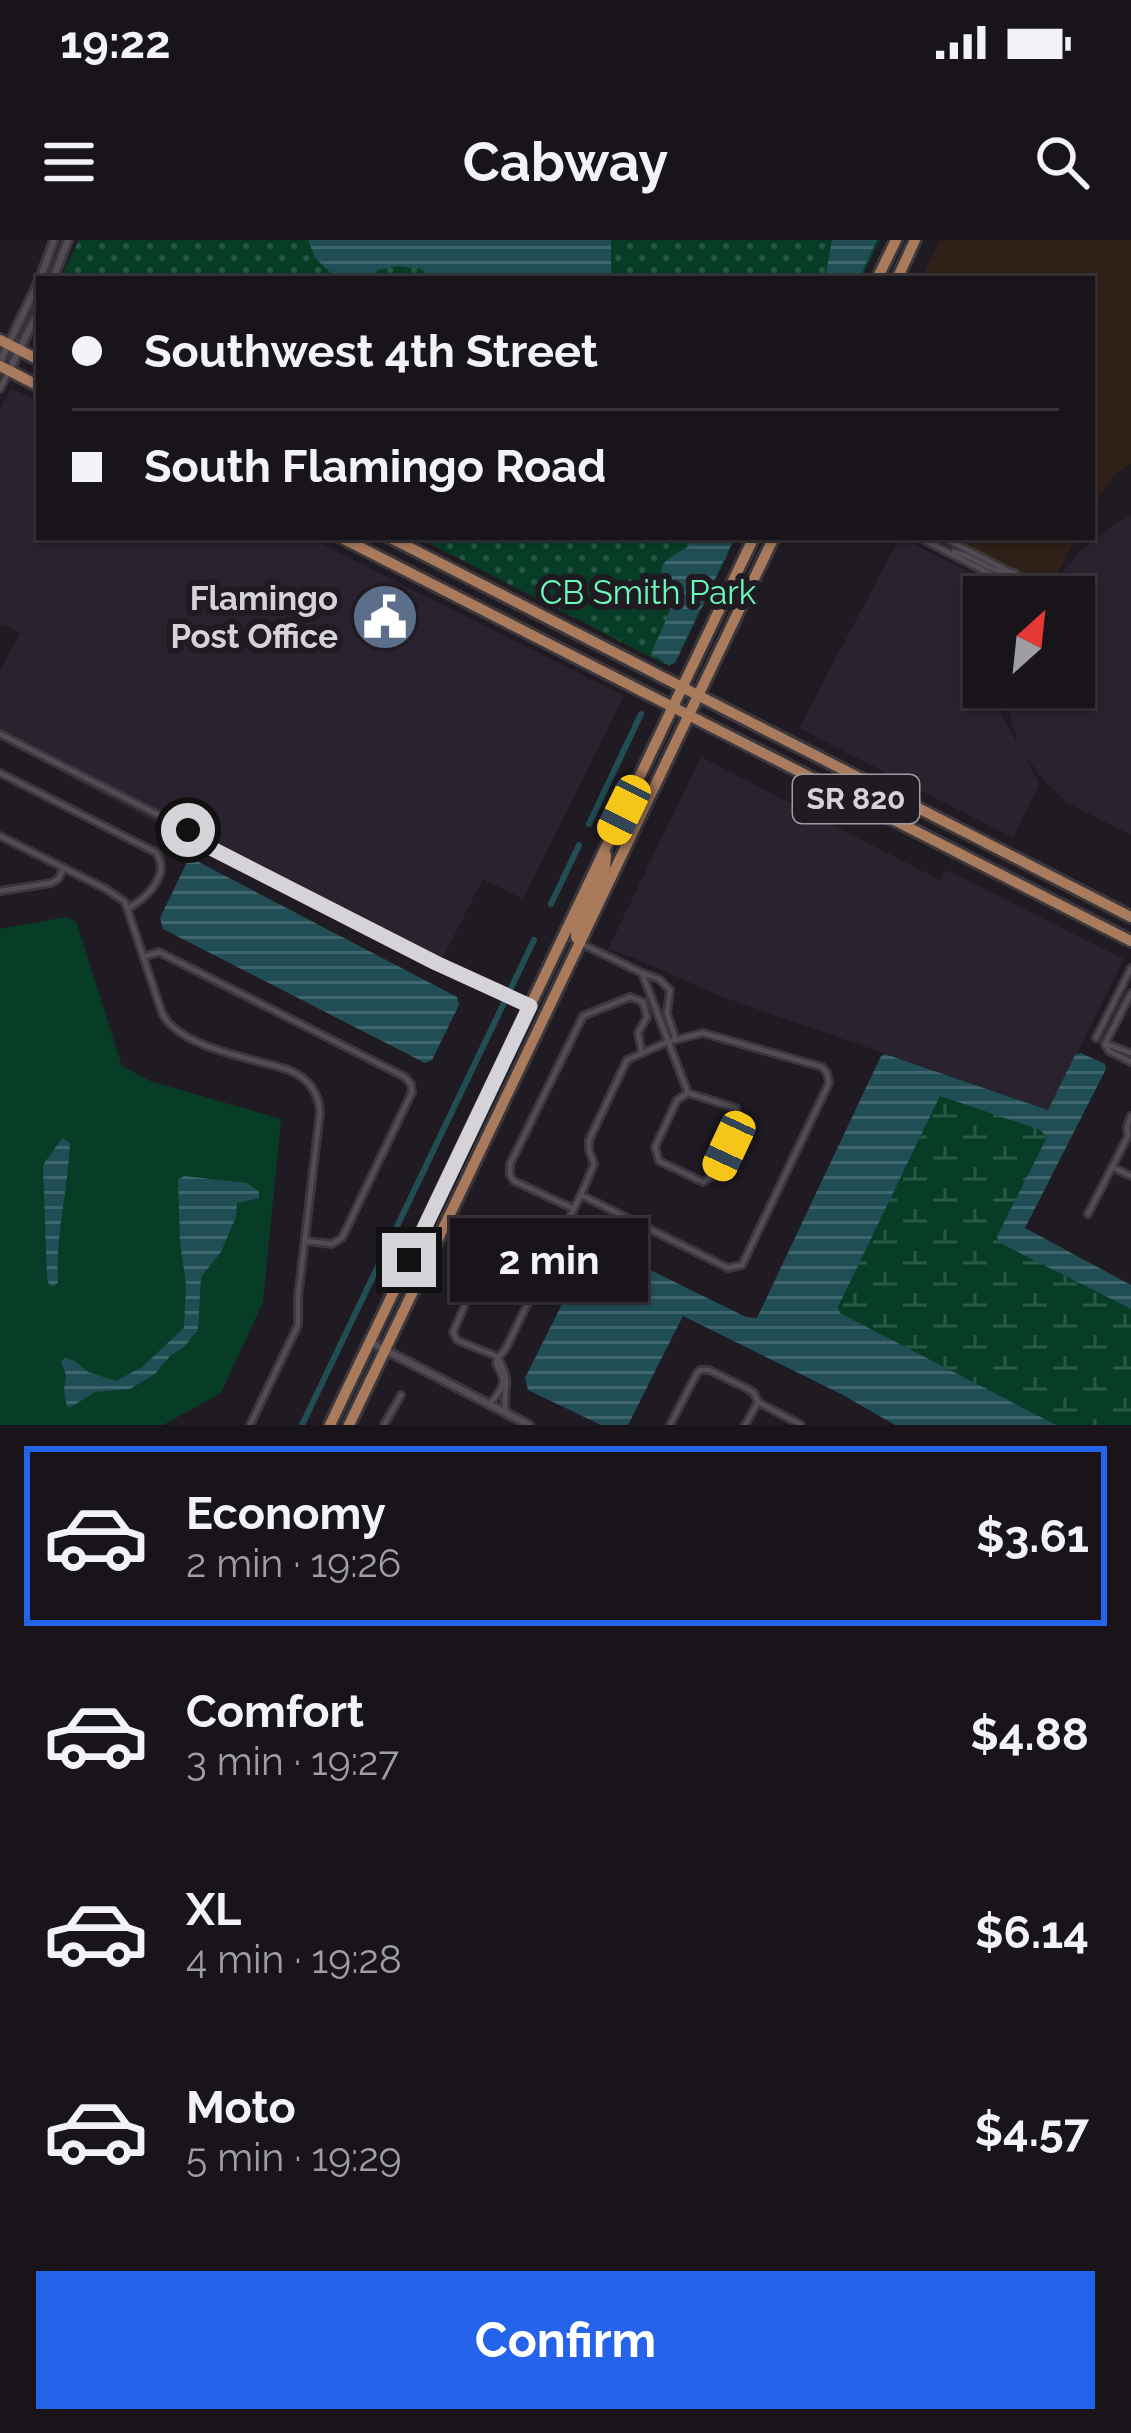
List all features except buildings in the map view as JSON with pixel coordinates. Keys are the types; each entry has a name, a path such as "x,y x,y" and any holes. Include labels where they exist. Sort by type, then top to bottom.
{"highway":[{"path":"878,276 896,240"},
{"path":"898,276 915,240"},
{"path":"9,345 36,358"},
{"path":"3,366 36,384"},
{"name":"SR 820","path":"346,540 1131,940"},
{"name":"SR 820","path":"395,540 1131,917"},
{"path":"330,1425 753,540"},
{"path":"350,1425 773,540"},
{"path":"430,583 456,585 472,579"},
{"path":"580,943 576,928 604,868 607,846"}],"street":[{"path":"40,276 54,240"},
{"path":"54,276 68,240"},
{"path":"0,389 9,345 36,286"},
{"path":"9,345 36,314"},
{"path":"924,540 993,576"},
{"path":"948,540 997,567"},
{"path":"948,553 964,554 1021,576"},
{"path":"0,734 188,830 199,842 530,1006"},
{"path":"0,773 155,851 162,869 150,892 129,908"},
{"path":"0,836 117,896 129,908 162,1013 176,1032 289,1070 312,1085 319,1100 298,1324 250,1425"},
{"path":"0,891 55,881 64,868"},
{"path":"580,943 659,979 670,990 667,1013 676,1040"},
{"path":"143,957 159,952 411,1084 412,1092 342,1238 332,1244 304,1241"},
{"path":"1096,1038 1131,968"},
{"path":"642,973 688,1093"},
{"path":"1131,993 1106,1044 1109,1051 1131,1062"},
{"path":"574,1209 514,1181 510,1164 583,1016 637,998 647,1017 638,1034 642,1053"},
{"path":"488,1406 503,1380 498,1357 506,1350 595,1164 590,1140 627,1060 667,1042 704,1033 822,1067 827,1073 829,1083 742,1265 736,1268 581,1195"},
{"path":"1106,1044 1131,1054"},
{"path":"688,1093 736,1108 738,1118 715,1175 703,1182 655,1155 677,1100 688,1093"},
{"path":"1088,1214 1128,1136 1131,1116"},
{"path":"1112,1167 1131,1176"},
{"path":"506,1414 508,1375 498,1357 462,1342 453,1326 490,1249 499,1244 545,1266"},
{"path":"370,1342 529,1425"},
{"path":"670,1425 700,1370 748,1389 758,1402 802,1425"},
{"path":"384,1425 401,1395"},
{"path":"745,1425 758,1402"}],"shaded area":[{"path":"940,240 1131,240 1131,463 1116,473 1095,501 1095,276 922,276"},
{"path":"11,388 36,400 36,540 314,540 624,696 523,899 483,879 436,971 0,740 0,671 20,633 0,626 0,410"},
{"path":"1131,516 1131,835 1066,802 1025,755 1039,784 1013,838 799,728 898,540 977,576 963,576 963,708 998,708 1018,744 1010,708 1095,708 1095,576 1060,576 1095,539"},
{"path":"958,540 1074,540 1056,576 1029,576"},
{"path":"701,757 940,880 947,870 1124,959 1048,1110 722,997 608,949"}],"green space":[{"path":"79,240 880,240 862,276 61,276"},
{"name":"CB Smith Park","path":"423,540 735,540 675,664 664,664"},
{"path":"66,917 76,921 122,1066 150,1081 281,1119 263,1302 221,1393 163,1425 0,1425 0,929"},
{"path":"940,1096 1040,1130 1047,1137 998,1242 1131,1309 1131,1425 1056,1425 840,1313 838,1307"}],"water":[{"path":"308,240 611,240 611,276 430,276 420,269 398,266 372,276 334,276 315,258"},
{"path":"832,240 877,240 860,276 826,276"},
{"path":"697,540 734,540 669,666 652,653 672,602 662,575 669,558"},
{"path":"193,859 457,997 459,1005 432,1060 425,1063 163,929 160,918 187,862"},
{"path":"1081,1053 1105,1064 1106,1069 1025,1228 1131,1285 1131,1309 998,1242 1047,1137 1040,1130 940,1096 838,1307 840,1313 1056,1425 895,1425 683,1316 628,1425 601,1425 528,1390 525,1378 593,1242 746,1317 757,1318 881,1056 1048,1110 1075,1055"},
{"path":"62,1138 70,1143 54,1287 47,1278 43,1165"},
{"path":"184,1176 247,1183 259,1192 259,1198 237,1203 221,1252 201,1277 198,1330 155,1374 130,1389 95,1392 67,1407 61,1362 65,1358 116,1381 142,1367 184,1328 186,1285 178,1180"}],"waterway":[{"path":"589,824 641,714"},
{"path":"551,904 579,845"},
{"path":"302,1425 534,940"}],"place":[{"name":"Flamingo Post Office","path":"385,617"}],"route":[{"path":"188,830 199,842 530,1006 409,1260"}]}
